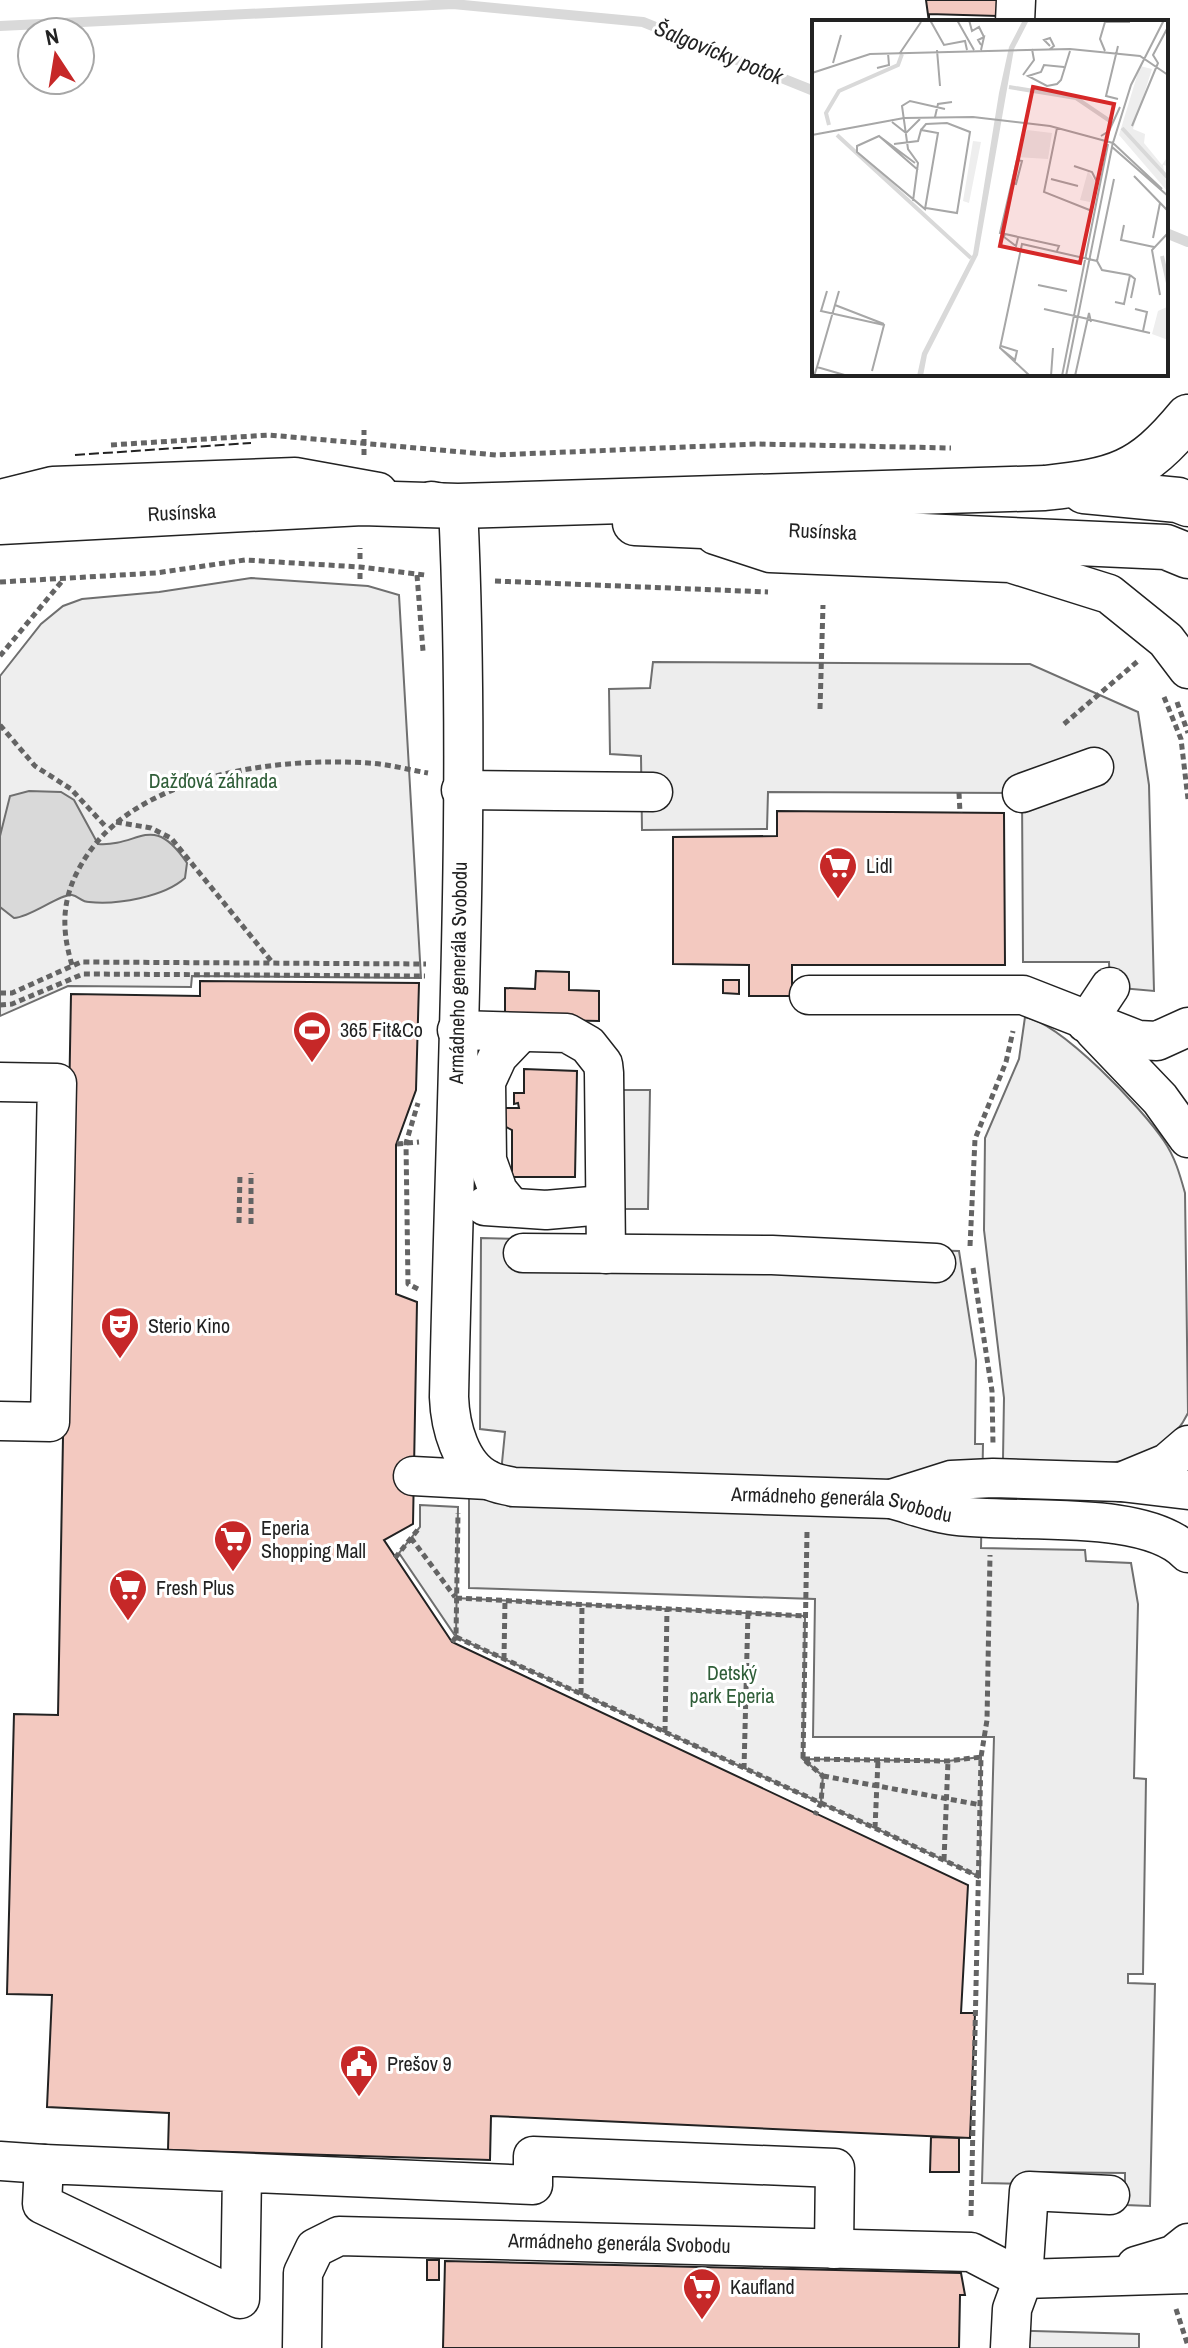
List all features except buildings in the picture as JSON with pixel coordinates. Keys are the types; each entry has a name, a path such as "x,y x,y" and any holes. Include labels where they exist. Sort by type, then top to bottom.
{"main road":[{"path":"1045,488 1107,481 1145,460 1188,417"},
{"path":"1045,488 1178,500 1188,504"},
{"name":"Rusínska","path":"0,522 312,504 458,506 1045,488"},
{"name":"Rusínska","path":"458,506 689,527 1166,547 1188,556"}],"street":[{"path":"1015,20 1016,0"},
{"path":"0,499 53,486 295,477 458,506"},
{"name":"Armádneho generála Svobodu","path":"458,506 449,573 448,782 457,1030 450,1416 465,1456 488,1480"},
{"path":"689,527 770,553 1010,563 1109,594 1166,640 1173,676"},
{"path":"1022,793 1094,767"},
{"path":"448,782 653,792"},
{"path":"1086,1023 1110,987"},
{"path":"809,995 1023,995 1086,1023 1138,1040 1157,1041 1188,1027"},
{"path":"1086,1023 1160,1099 1188,1138"},
{"path":"457,1030 567,1033 588,1045 603,1064 606,1254"},
{"path":"511,1207 494,1184 487,1160 486,1082 498,1056 520,1033"},
{"path":"0,1082 57,1083 50,1422 0,1421"},
{"path":"454,1204 546,1210 603,1205"},
{"path":"523,1253 772,1255 936,1263"},
{"path":"1121,1482 1167,1463 1188,1445"},
{"name":"Armádneho generála Svobodu","path":"413,1476 488,1480 513,1487 891,1499 950,1515 1104,1523 1178,1543 1188,1553"},
{"path":"891,1499 951,1480 1121,1482 1188,1490"},
{"path":"1104,1523 1188,1520"},
{"path":"0,2161 533,2185 533,2156 835,2168 834,2249"},
{"path":"44,2164 42,2204 240,2299 242,2173"},
{"path":"1010,2348 1012,2309 1023,2279 1029,2191 1110,2195"},
{"name":"Armádneho generála Svobodu","path":"302,2348 303,2273 315,2248 339,2236 971,2252 1023,2279"},
{"path":"1098,2276 1163,2258 1188,2243"},
{"path":"1023,2279 1188,2274"},
{"path":"1098,2276 1170,2289 1188,2298"}],"path":[{"path":"364,430 364,446"},
{"path":"96,446 269,435 364,446 496,455 757,444 954,449"},
{"path":"360,548 360,559"},
{"path":"0,582 156,573 245,560 449,573"},
{"path":"0,656 64,578"},
{"path":"512,582 776,592"},
{"path":"820,709 823,605"},
{"path":"1064,724 1139,660"},
{"path":"1173,676 1188,799"},
{"path":"0,725 35,766 71,789 107,828"},
{"path":"72,965 63,933 66,896 71,880 107,828 167,792 227,775 293,764 369,763 448,782"},
{"path":"959,793 960,813"},
{"path":"115,822 151,828 171,838 273,963"},
{"path":"0,993 12,993 81,962 435,964"},
{"path":"0,1005 12,1004 83,974 435,976"},
{"path":"993,1452 992,1391 968,1237 975,1139 1006,1062 1023,995"},
{"path":"423,1088 406,1143 408,1284 426,1292"},
{"path":"397,1144 419,1142"},
{"path":"239,1223 240,1173"},
{"path":"251,1173 251,1224"},
{"path":"458,1507 454,1640 504,1659 980,1877"},
{"path":"395,1558 420,1527"},
{"path":"411,1538 456,1598"},
{"path":"971,2218 981,1757 987,1720 990,1552"},
{"path":"456,1598 805,1616 803,1759"},
{"path":"504,1659 505,1600"},
{"path":"581,1694 582,1604"},
{"path":"665,1732 667,1608"},
{"path":"744,1769 748,1612"},
{"path":"803,1759 948,1761 981,1757"},
{"path":"803,1759 823,1776 981,1805"},
{"path":"875,1828 878,1760"},
{"path":"944,1860 948,1761"},
{"path":"815,1815 821,1803 823,1776"}],"green space":[{"name":"Dažďová záhrada","path":"251,578 368,586 399,595 421,978 192,976 191,987 68,986 0,1016 0,676 41,624 63,606 82,599 159,592"},
{"path":"1025,1017 1059,1034 1079,1050 1138,1109 1168,1147 1185,1193 1188,1413 1173,1435 1154,1450 1132,1459 1081,1464 1003,1459 1004,1398 984,1230 985,1138 1019,1059"},
{"name":"Detský park Eperia","path":"456,1598 805,1616 803,1759 823,1776 821,1803 456,1637"}],"shaded area":[{"path":"653,662 1030,664 1138,712 1149,785 1154,991 1110,987 1109,962 1023,962 1022,793 768,792 767,829 642,830 641,756 610,754 609,689 650,688"},
{"path":"29,791 61,792 74,800 98,844 112,844 145,835 164,839 175,847 187,863 185,878 153,895 126,901 89,902 67,895 14,918 0,907 0,836 10,796"},
{"path":"622,1090 650,1090 648,1209 620,1209"},
{"path":"481,1238 959,1251 976,1360 975,1444 983,1444 981,1548 1085,1550 1086,1561 1131,1563 1138,1604 1134,1778 1146,1779 1143,1974 1128,1974 1128,1983 1155,1984 1150,2206 1125,2205 1125,2173 1030,2172 1030,2184 982,2183 994,1737 813,1737 815,1599 469,1588 469,1497 500,1483 505,1432 480,1429"},
{"path":"420,1505 458,1507 456,1637 399,1553 420,1527"},
{"path":"981,1757 980,1877 821,1803 823,1776 803,1759 948,1761"},
{"path":"994,2330 1139,2334 1139,2348 994,2348"}],"waterway":[{"name":"Šalgovícky potok","path":"0,26 453,4 643,22 812,90"},
{"name":"Šalgovícky potok","path":"1168,234 1188,242"}],"fence":[{"path":"75,455 251,443"}],"place":[{"name":"Lidl","path":"838,900"},
{"name":"365 Fit&Co","path":"312,1064"},
{"name":"Sterio Kino","path":"120,1360"},
{"name":"Eperia Shopping Mall","path":"233,1573"},
{"name":"Fresh Plus","path":"128,1622"},
{"name":"Prešov 9","path":"359,2098"},
{"name":"Kaufland","path":"702,2321"}]}
